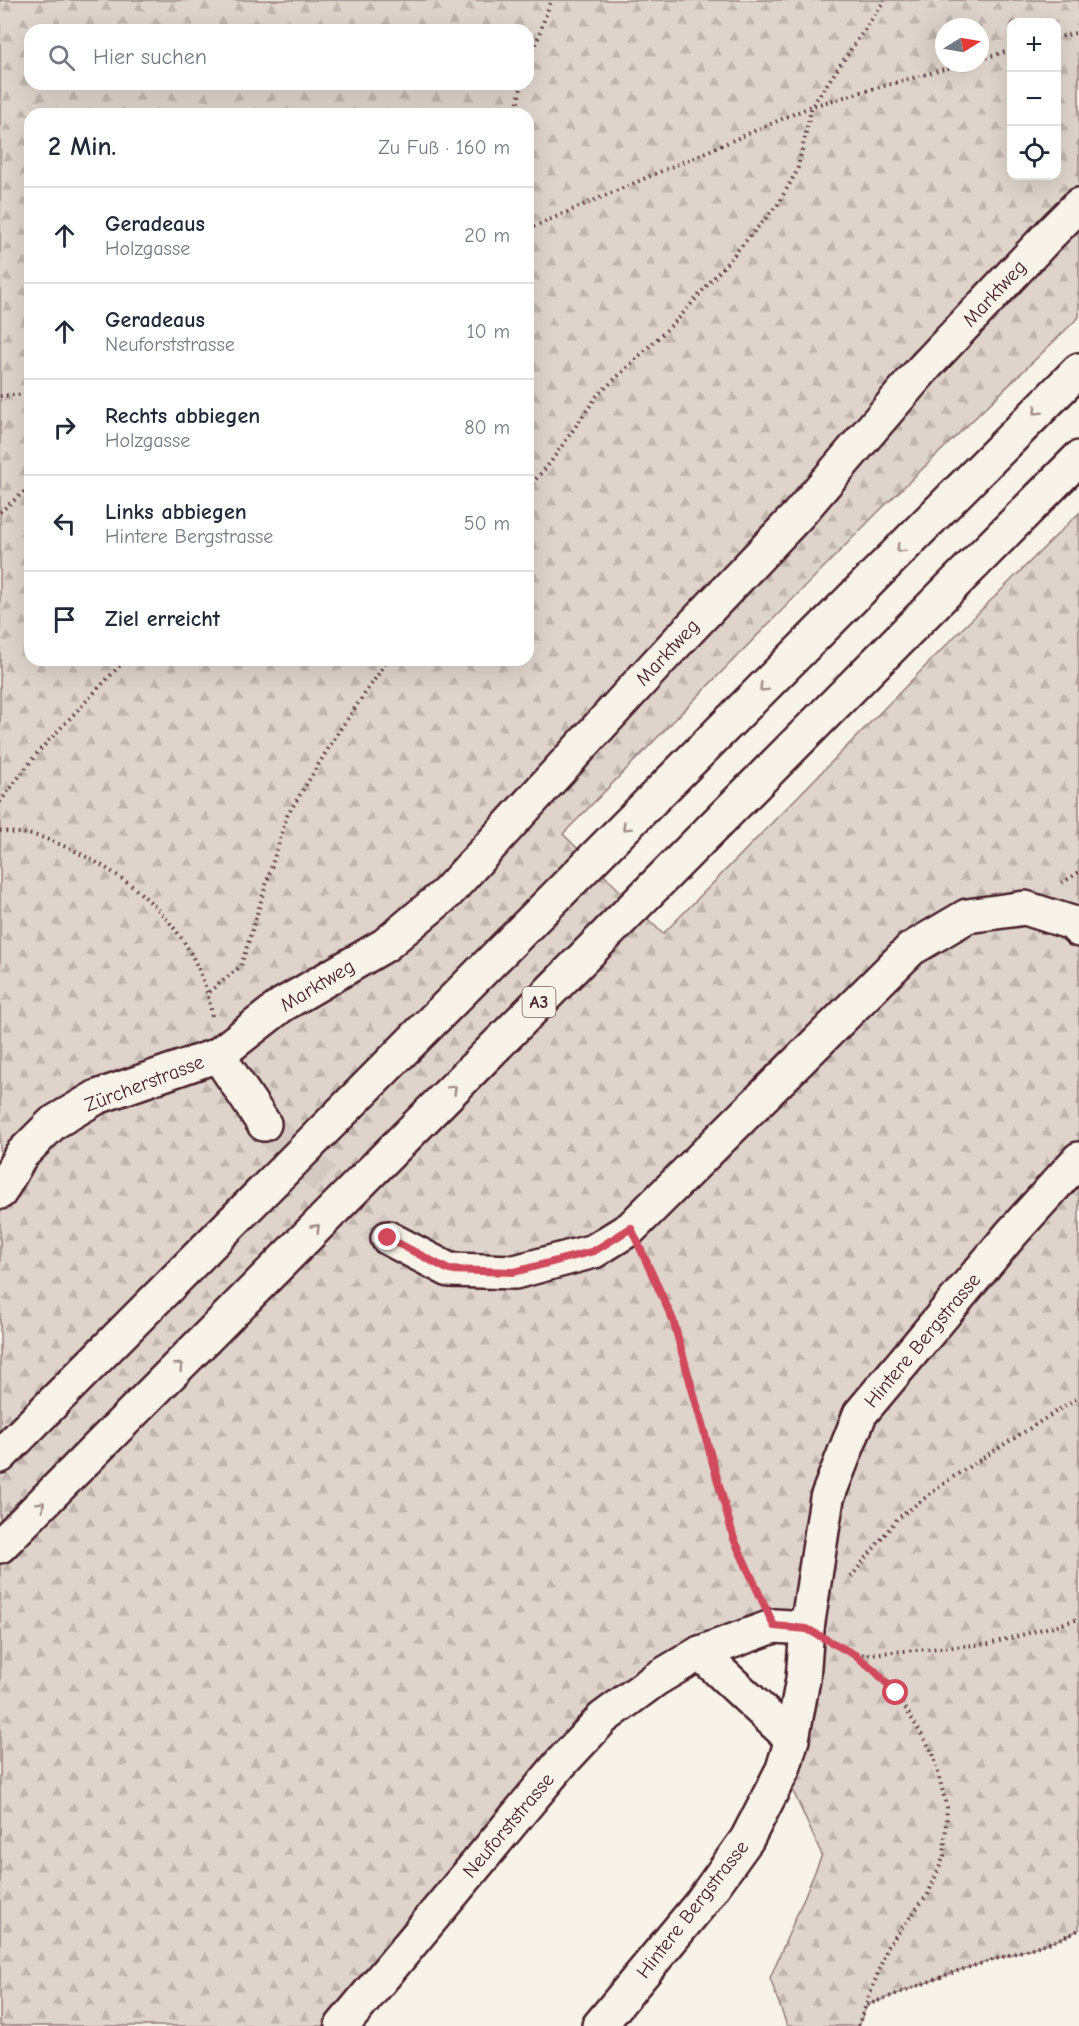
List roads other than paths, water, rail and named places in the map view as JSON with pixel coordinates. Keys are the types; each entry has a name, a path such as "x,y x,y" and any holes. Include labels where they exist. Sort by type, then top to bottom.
{"main road":[{"name":"Marktweg","path":"218,1055 282,1005 385,945 447,893 662,658 798,514 922,370 1079,205"},
{"path":"0,1456 1079,370"},
{"name":"A3","path":"0,1546 1079,458"},
{"path":"388,1238 449,1270 514,1272 594,1251 631,1228 911,949 967,916 1025,908 1072,924 1079,930"},
{"path":"218,1055 264,1124"},
{"name":"Zürcherstrasse","path":"0,1192 21,1155 53,1123 97,1097 218,1055"},
{"name":"Hintere Bergstrasse","path":"599,2026 701,1903 747,1839 783,1769 792,1739 803,1679 807,1629 827,1498 860,1414 1011,1234 1079,1159"},
{"name":"Neuforststrasse","path":"342,2026 560,1764 603,1718 656,1679 700,1653 774,1626 807,1629"},
{"path":"700,1653 792,1739"}],"tunnel":[{"path":"264,1124 388,1238"}]}
